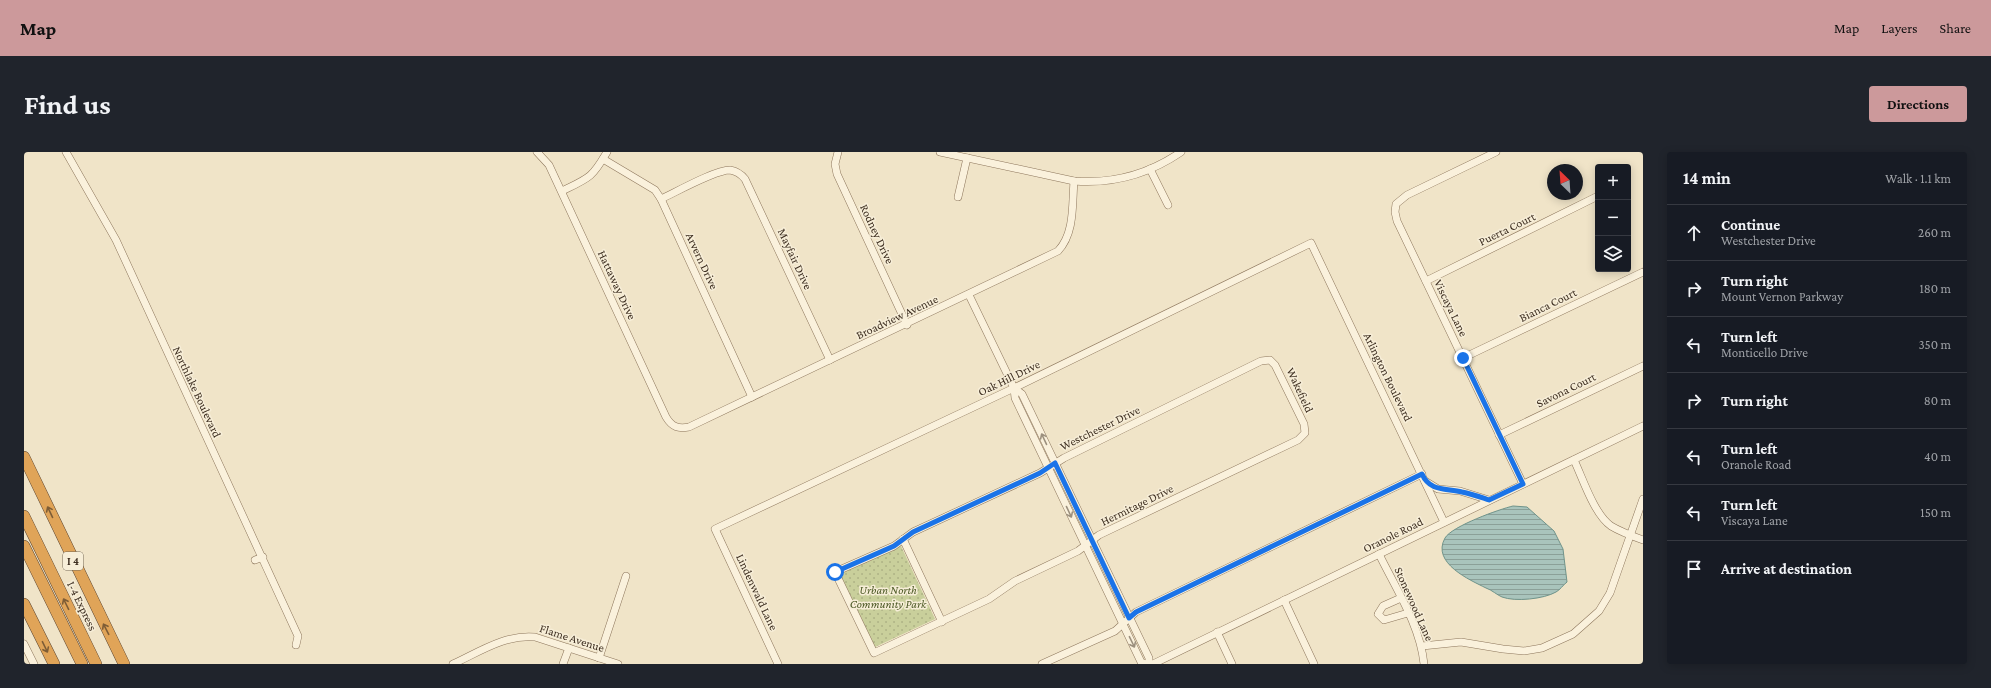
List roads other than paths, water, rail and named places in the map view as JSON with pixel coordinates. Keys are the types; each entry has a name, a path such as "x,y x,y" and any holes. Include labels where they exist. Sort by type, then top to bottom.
{"highway":[{"name":"I 4","path":"24,457 124,664"},
{"name":"I-4 Express","path":"24,516 96,664"},
{"path":"24,546 82,664"},
{"path":"24,604 54,664"}],"street":[{"name":"Northlake Boulevard","path":"66,152 116,240 194,412 263,557 298,636 296,645"},
{"name":"Hattaway Drive","path":"537,152 549,165 666,418 675,427"},
{"path":"562,191 588,178 595,172 607,152"},
{"name":"Rodney Drive","path":"838,152 835,164 837,174 907,325"},
{"path":"940,152 1074,181 1114,180 1134,176 1181,152"},
{"name":"Viscaya Lane","path":"1496,152 1407,195 1396,204 1395,212 1426,281 1523,484"},
{"path":"958,196 967,158"},
{"name":"Arvern Drive","path":"603,159 655,190 661,199 752,397"},
{"path":"1150,169 1168,205"},
{"name":"Mayfair Drive","path":"661,199 722,171 735,171 746,179 830,360"},
{"name":"Broadview Avenue","path":"675,427 682,429 689,427 907,325 1058,251 1062,248 1070,233 1074,181"},
{"name":"Puerta Court","path":"1426,281 1595,197"},
{"name":"Oak Hill Drive","path":"715,529 1014,388 1311,243"},
{"name":"Arlington Boulevard","path":"1311,243 1444,522"},
{"name":"Bianca Court","path":"1463,358 1643,272"},
{"path":"969,295 1014,388 1015,398 1092,540 1126,621 1141,662 1146,664"},
{"name":"Wakefield","path":"1270,360 1276,365 1304,424 1305,433"},
{"name":"Westchester Drive","path":"874,654 835,572 894,546 913,532 1040,473 1052,465 1261,361 1270,360"},
{"name":"Savona Court","path":"1500,434 1643,366"},
{"name":"Oranole Road","path":"1153,664 1643,426"},
{"name":"Hermitage Drive","path":"874,654 989,599 1020,579 1078,551 1092,540 1298,440 1305,433"},
{"path":"1574,460 1601,515 1610,525 1643,540"},
{"path":"1052,465 1084,545 1126,621 1149,658 1150,664"},
{"path":"1042,664 1115,631 1126,621 1144,609 1422,474"},
{"path":"1425,482 1438,489 1460,491 1489,500"},
{"path":"1422,646 1461,642 1524,651 1542,648 1573,634 1599,611 1610,593 1643,499"},
{"name":"Lindenwald Lane","path":"715,529 778,664"},
{"path":"903,539 942,622"},
{"name":"Stonewood Lane","path":"1379,554 1401,598 1422,646 1424,664"},
{"path":"255,560 263,557"},
{"path":"599,658 626,576"},
{"path":"1401,598 1383,606 1378,614 1384,620 1408,613"},
{"path":"1284,600 1314,664"},
{"path":"1217,632 1232,664"},
{"name":"Flame Avenue","path":"454,664 498,643 523,636 535,637 618,664"},
{"path":"24,644 34,664"},
{"path":"563,664 569,648"}],"water":[{"path":"1513,506 1527,507 1554,531 1563,549 1567,582 1551,594 1537,598 1522,599 1508,599 1502,597 1462,575 1448,563 1443,555 1442,547 1445,538 1449,533 1466,523"}],"park label":[{"name":"Urban North Community Park","path":"888,597"}]}
